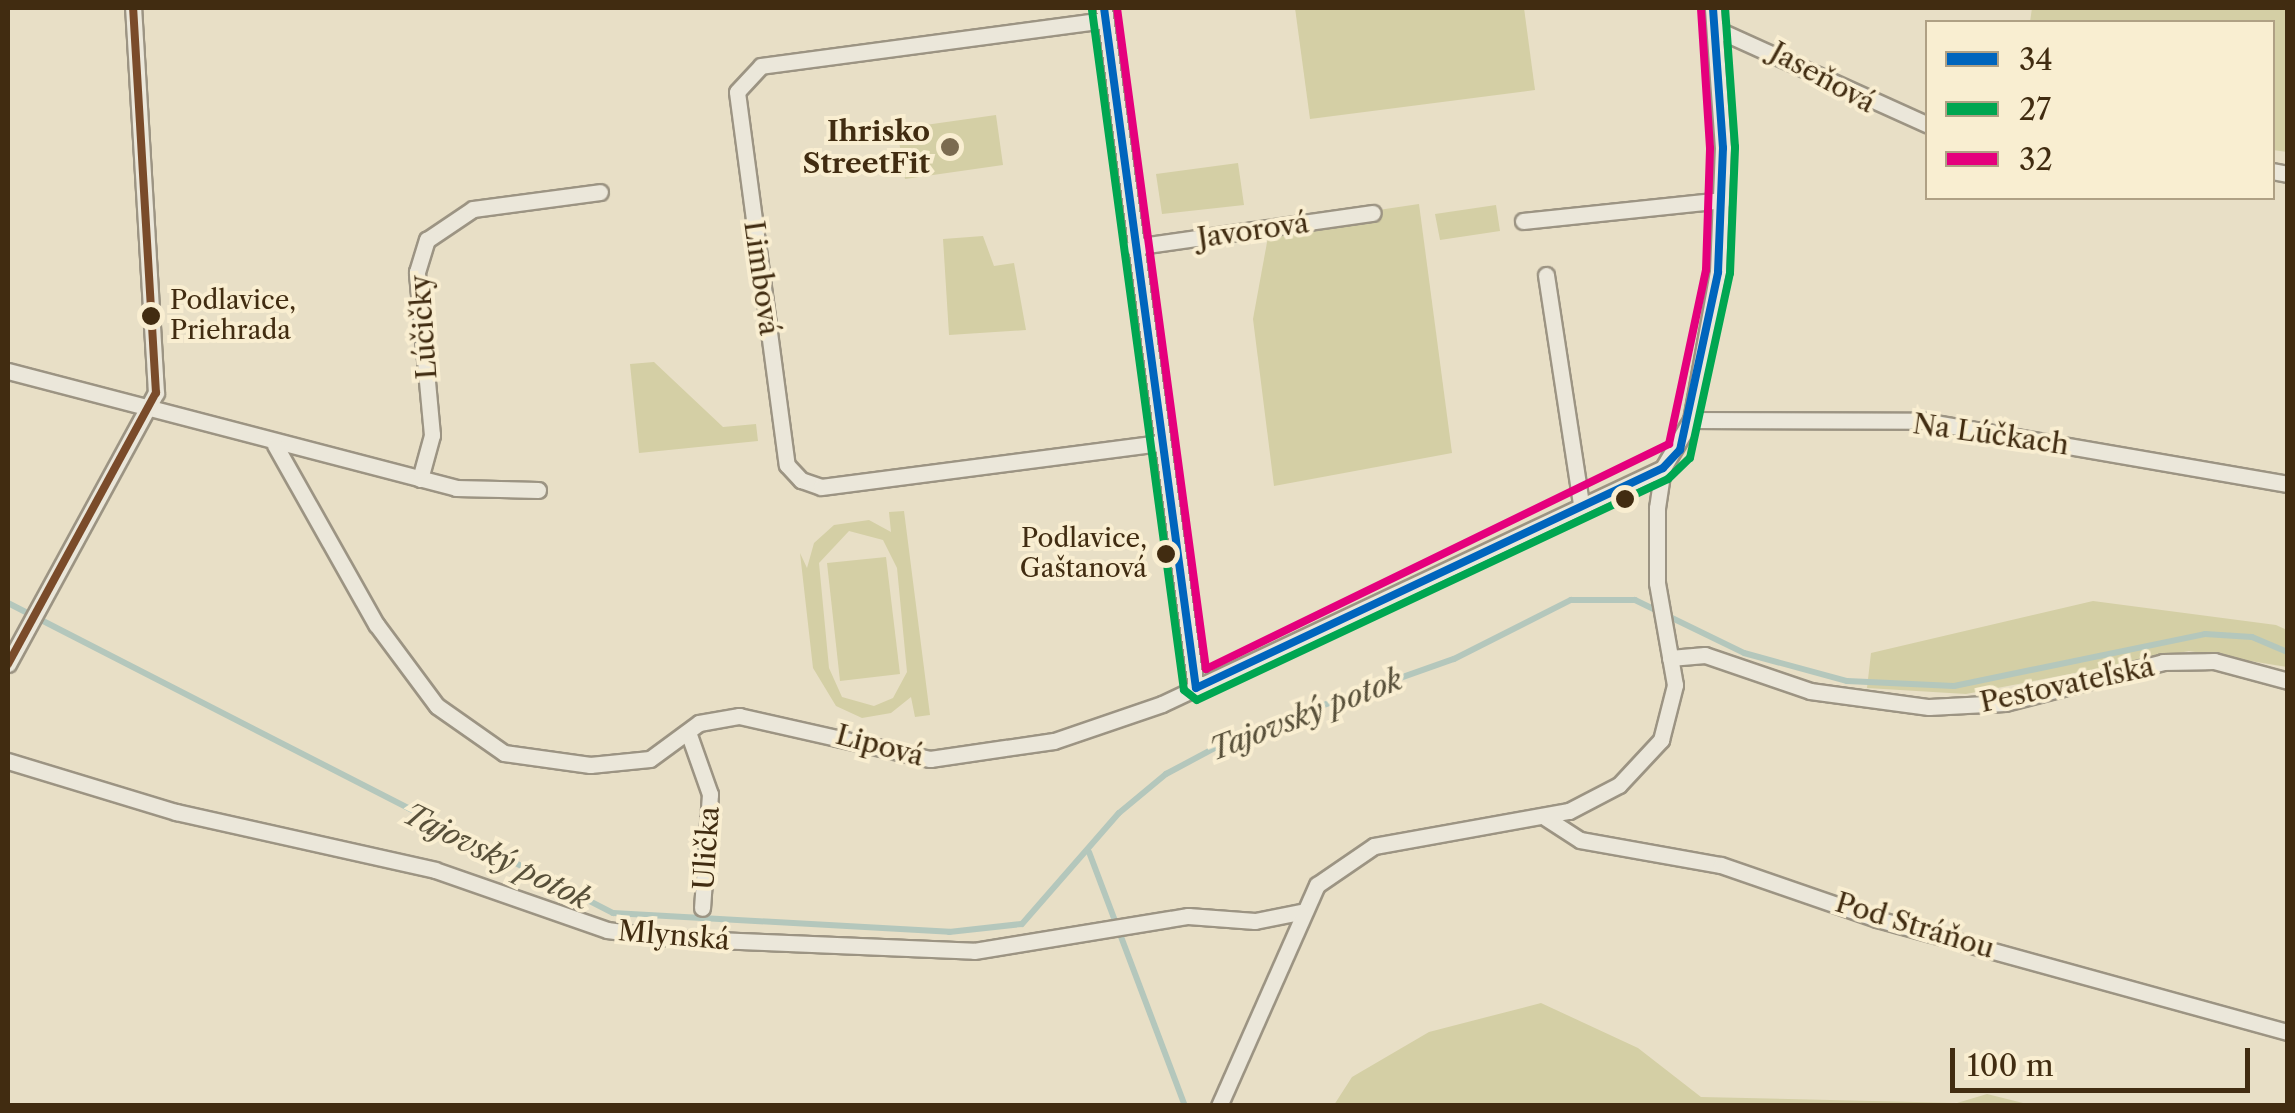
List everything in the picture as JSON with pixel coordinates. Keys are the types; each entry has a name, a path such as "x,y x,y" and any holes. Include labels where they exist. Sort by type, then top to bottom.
{"street":[{"path":"8,664 44,594 150,412 132,8"},
{"path":"1219,1106 1300,912 1317,885 1374,846 1546,818 1646,763 1670,719 1670,658 1657,582 1663,468 1691,420 1722,200 1718,30 1714,8"},
{"path":"1104,14 1196,688"},
{"name":"Limbová","path":"1104,14 761,66 744,75 739,112 787,466 800,480 821,488 1160,442"},
{"name":"Jaseňová","path":"1718,30 1925,124"},
{"name":"Lúčičky","path":"420,480 432,435 417,272 427,240 472,209 600,192"},
{"path":"1523,221 1722,200"},
{"name":"Javorová","path":"1134,247 1373,213"},
{"path":"1546,275 1581,505"},
{"path":"8,371 274,445 420,480 474,491 538,490"},
{"name":"Na Lúčkach","path":"1691,420 1922,421 2288,484"},
{"name":"Lipová","path":"274,445 398,659 470,734 504,753 590,765 650,759 716,718 770,719 956,760 1106,726 1196,688 1663,468"},
{"name":"Pestovateľská","path":"1670,658 1705,655 1810,691 1929,707 2005,702 2163,662 2214,661 2288,681"},
{"name":"Ulička","path":"688,732 710,794 702,908"},
{"name":"Mlynská","path":"8,761 176,812 435,870 607,930 974,951 1113,928 1300,912"},
{"name":"Pod Stráňou","path":"1546,818 1580,840 1721,865 1877,918 2288,1032"}],"shaded area":[{"path":"1295,8 1524,8 1535,90 1310,119"},
{"path":"2032,8 2287,8 2287,152 2275,150 2275,20 2030,20"},
{"name":"Ihrisko StreetFit","path":"996,115 1003,165 905,179 897,129"},
{"path":"1238,163 1244,205 1162,214 1156,174"},
{"path":"1419,204 1452,453 1274,486 1253,319 1270,226"},
{"path":"1496,205 1500,231 1440,240 1435,214"},
{"path":"983,236 994,266 1014,263 1026,330 949,335 943,239"},
{"path":"654,362 723,427 756,424 758,441 639,453 630,364"},
{"path":"904,511 930,715 915,717 911,697 891,713 862,718 836,706 813,668 800,553 807,568 814,543 834,525 869,520 891,532 889,512","holes":["849,531 883,540 897,568 907,672 893,698 874,706 842,697 829,668 819,563"]},
{"path":"886,557 900,674 840,681 827,563"},
{"path":"2093,601 2276,625 2287,630 2287,667 2189,651 1966,694 1867,688 1871,653"},
{"path":"1541,1003 1638,1048 1701,1097 1957,1103 1987,1094 2031,1105 1334,1105 1352,1077 1429,1032"}],"waterway":[{"name":"Tajovský potok","path":"8,603 613,913 949,932 1022,924 1119,813 1166,774 1239,735 1454,659 1571,600 1635,600 1744,653 1847,681 1954,686 2205,634 2252,637 2288,652"},
{"path":"1089,852 1185,1106"}],"transit line":[{"path":"8,664 156,393 133,8"},
{"name":"34","path":"1104,8 1196,688 1663,468 1680,450 1718,272 1723,148 1713,8"},
{"name":"32","path":"1117,8 1206,669 1669,444 1706,270 1710,148 1701,9"},
{"name":"27","path":"1092,10 1184,690 1197,700 1668,479 1690,458 1730,273 1735,147 1725,8"}],"place":[{"name":"Ihrisko StreetFit","path":"950,147"},
{"name":"Podlavice, Priehrada","path":"151,316"},
{"name":"Podlavice, Gaštanová","path":"1166,554"}]}
